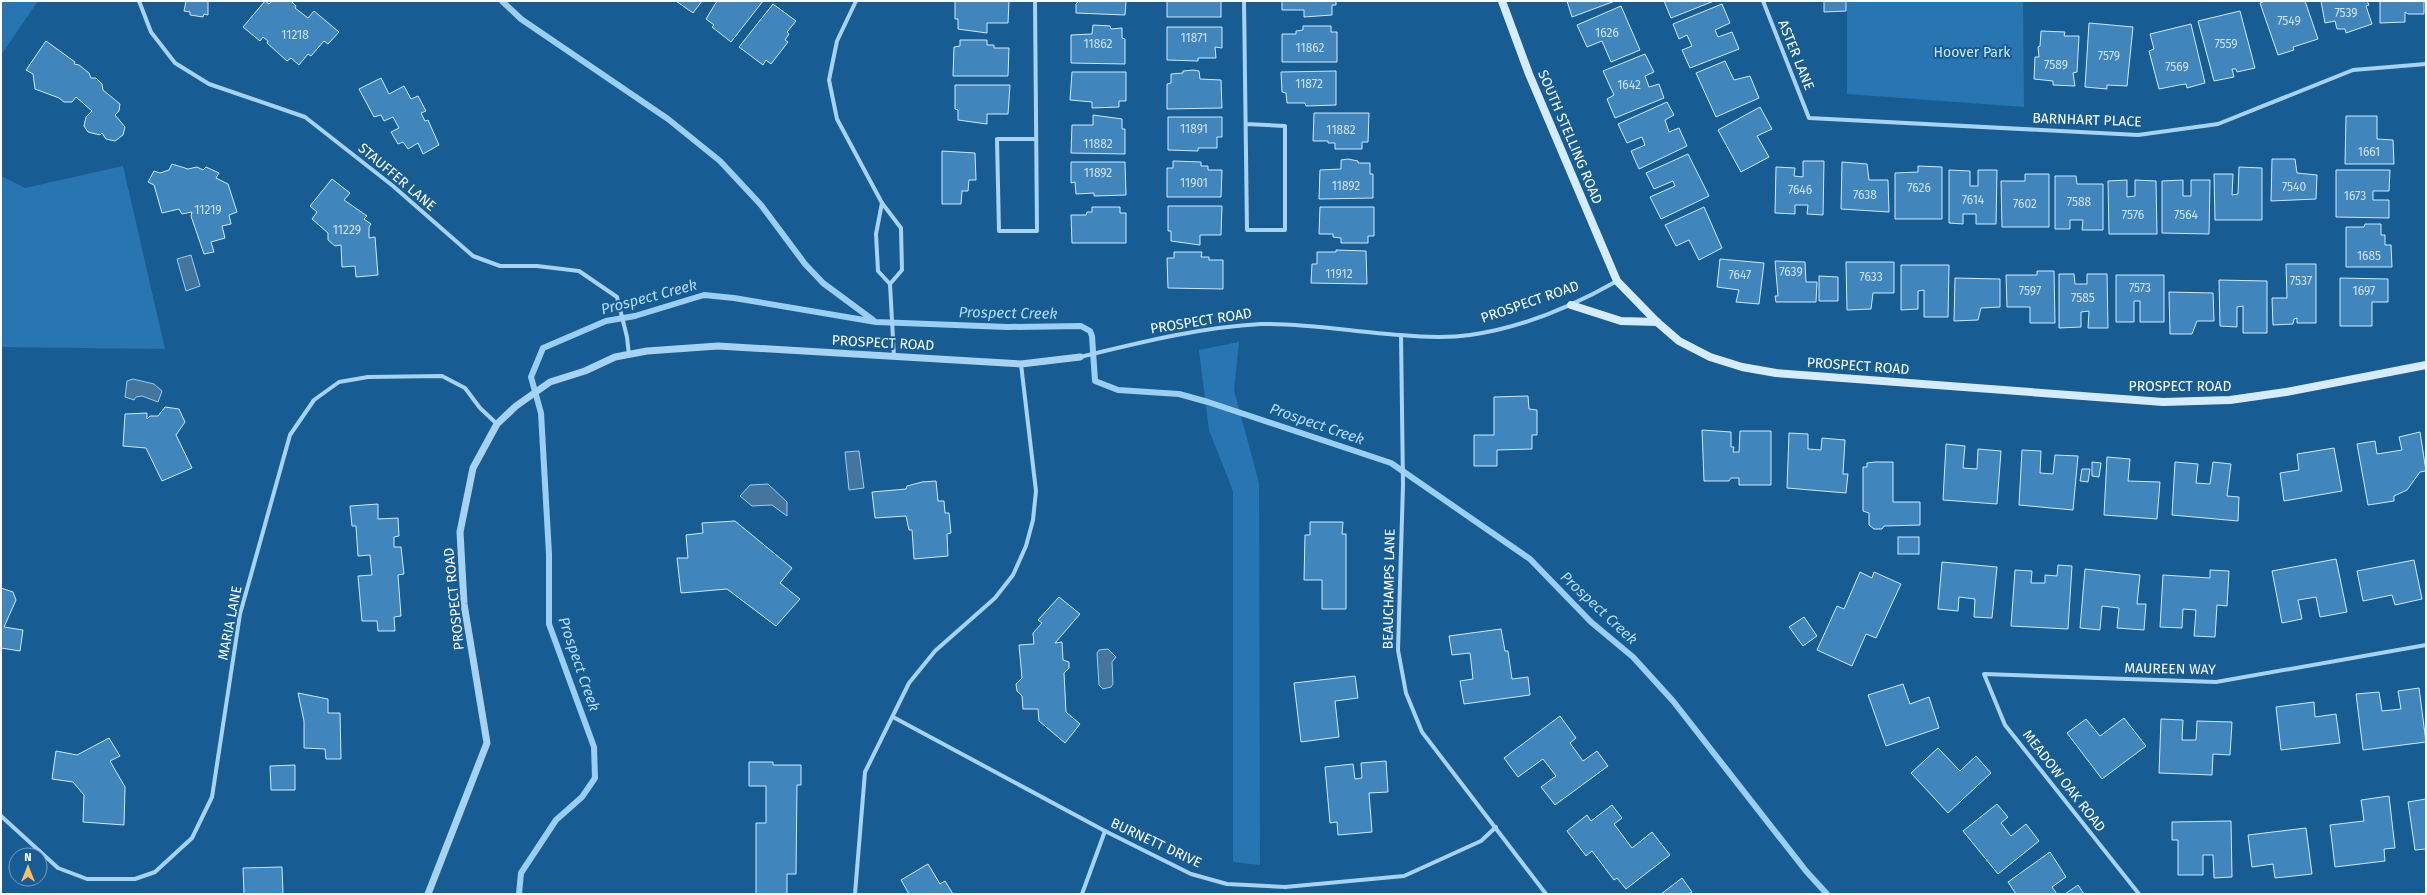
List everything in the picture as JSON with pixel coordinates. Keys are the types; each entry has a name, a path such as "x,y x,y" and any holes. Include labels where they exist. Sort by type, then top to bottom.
{"main road":[{"name":"SOUTH STELLING ROAD","path":"1502,1 1529,74 1617,281"},
{"name":"PROSPECT ROAD","path":"1617,281 1657,322 1680,342 1710,357 1742,367 1776,373 2163,402 2230,400 2286,392 2426,365"},
{"path":"1571,305 1621,321 1657,322"}],"street":[{"name":"STAUFFER LANE","path":"139,1 151,32 175,63 209,84 305,117 393,186 472,256 500,266 537,266 579,271 616,297 626,332 629,355"},
{"path":"856,1 837,41 829,80 837,119 882,203 901,228 902,270 890,284"},
{"path":"1035,1 1037,232 999,232 997,139 1035,139"},
{"path":"1244,1 1247,230 1285,230 1285,126 1246,124"},
{"name":"ASTER LANE","path":"1763,1 1809,118"},
{"name":"BARNHART PLACE","path":"1809,118 2138,135 2218,124 2353,70 2426,64"},
{"path":"882,203 876,234 878,271 890,284 893,313 894,357"},
{"name":"PROSPECT ROAD","path":"428,894 487,743 464,604 460,532 472,468 497,424 516,406 550,382 585,371 616,357 647,351 718,346 1021,364 1080,357 1115,348 1212,330 1261,324 1310,325 1401,335 1469,336 1512,325 1571,305 1617,281"},
{"name":"BEAUCHAMPS LANE","path":"1401,335 1403,485 1398,650 1406,693 1422,732 1546,894"},
{"path":"855,894 866,772 892,717 909,683 935,651 995,598 1013,575 1026,546 1033,520 1036,491 1021,364"},
{"name":"MARIA LANE","path":"1,816 58,868 87,879 135,879 155,872 192,838 212,797 240,614 290,435 314,400 339,382 368,377 442,376 465,388 480,408 497,424"},
{"name":"MAUREEN WAY","path":"1984,674 2216,682 2426,645"},
{"name":"MEADOW OAK ROAD","path":"1984,674 2005,725 2139,894"},
{"name":"BURNETT DRIVE","path":"892,717 1105,831 1190,874 1227,884 1285,887 1404,876 1481,841 1496,827"},
{"path":"1082,894 1105,831"}],"green space":[{"path":"1,1 38,1 1,55"},
{"name":"Hoover Park","path":"1847,1 2023,1 2024,107 1847,94"},
{"path":"123,166 165,349 1,347 1,176 25,188"},
{"path":"1239,342 1234,390 1259,483 1260,865 1233,862 1233,491 1209,430 1199,350"}],"shaded area":[{"path":"191,255 200,286 186,291 177,259"},
{"path":"133,379 154,384 162,391 158,402 142,396 136,397 134,400 125,397 127,381"},
{"path":"859,451 864,488 849,490 845,452"},
{"path":"768,484 787,502 787,516 772,505 752,506 740,496 750,485"},
{"path":"1108,649 1116,657 1112,662 1113,684 1111,687 1103,689 1099,685 1097,653 1099,650"}],"building":[{"path":"186,1 208,1 208,15 204,14 203,17 190,15 190,12 184,11"},
{"path":"265,1 269,4 272,1 291,1 296,6 295,8 308,18 314,11 339,32 328,44 324,41 311,56 308,54 299,65 291,58 287,61 267,43 268,41 263,37 260,41 243,27"},
{"path":"676,1 702,1 693,13"},
{"path":"717,1 763,1 731,42 712,27 714,25 706,19"},
{"path":"955,1 1009,1 1008,23 987,23 987,33 958,29 958,19 955,19"},
{"path":"1071,1 1126,1 1125,15 1076,13 1076,4 1078,2"},
{"path":"1167,1 1221,1 1221,17 1167,17"},
{"path":"1282,1 1336,1 1336,5 1332,5 1332,15 1304,17 1304,10 1282,10"},
{"path":"1567,1 1615,1 1572,17"},
{"path":"1664,1 1714,1 1671,18"},
{"path":"1824,1 1846,1 1846,11 1824,12"},
{"path":"2265,1 2305,1 2318,39 2293,47 2294,50 2278,55 2260,3"},
{"path":"2321,1 2367,1 2369,5 2366,6 2372,24 2346,33 2345,29 2337,29 2335,21 2325,23"},
{"path":"2380,1 2424,1 2424,14 2408,14 2405,12 2405,22 2380,23"},
{"path":"773,4 796,21 787,32 789,34 785,40 788,42 771,64 766,60 763,65 739,47"},
{"path":"1722,4 1730,23 1715,30 1718,37 1732,32 1739,49 1690,68 1682,50 1692,46 1687,35 1679,39 1673,24"},
{"path":"1621,6 1640,50 1611,62 1602,41 1587,47 1577,25"},
{"path":"2240,11 2255,68 2237,72 2236,69 2232,69 2234,77 2214,81 2198,21"},
{"path":"2089,23 2133,27 2127,86 2107,85 2107,89 2085,87"},
{"path":"2191,24 2205,83 2187,88 2186,84 2159,89 2149,51 2154,49 2150,34"},
{"path":"1093,25 1110,26 1111,29 1122,28 1122,38 1125,39 1125,64 1071,63 1071,35 1092,34"},
{"path":"1303,26 1331,26 1331,32 1337,32 1337,62 1282,62 1282,34 1296,34 1296,31 1303,30"},
{"path":"1167,27 1222,27 1222,48 1215,47 1216,58 1198,58 1198,61 1167,60"},
{"path":"2041,31 2065,32 2064,36 2079,36 2077,72 2073,73 2075,86 2053,85 2053,81 2034,79 2035,57 2039,57 2038,47 2040,46"},
{"path":"960,40 987,40 987,45 994,45 994,48 1009,48 1008,76 953,76 954,47 960,46"},
{"path":"46,41 75,62 74,64 79,65 89,73 91,78 96,78 102,84 103,90 120,104 119,111 115,115 125,127 123,135 115,141 106,139 102,133 100,135 88,132 84,126 86,117 92,111 76,97 72,102 64,102 59,98 35,89 33,74 26,70"},
{"path":"1645,54 1654,72 1645,76 1649,87 1659,84 1664,98 1615,118 1607,99 1614,95 1603,71"},
{"path":"1725,61 1734,80 1750,76 1759,98 1716,117 1696,73"},
{"path":"1193,70 1199,71 1200,79 1221,80 1222,108 1167,109 1167,84 1171,83 1171,74"},
{"path":"1336,71 1336,105 1306,106 1305,103 1287,103 1286,93 1282,92 1281,72"},
{"path":"1072,72 1126,72 1126,101 1119,101 1119,107 1092,108 1092,102 1070,100"},
{"path":"381,78 389,94 404,86 411,99 418,96 426,111 421,113 425,121 428,120 439,145 423,154 418,143 408,149 403,142 398,144 391,132 399,128 393,117 384,121 381,115 374,117 359,89"},
{"path":"955,85 1010,85 1008,114 987,114 987,124 958,120 958,110 955,109"},
{"path":"1667,102 1674,115 1665,120 1669,132 1679,128 1687,146 1639,169 1631,151 1645,145 1642,137 1627,143 1618,124"},
{"path":"1760,107 1772,129 1757,136 1769,157 1741,172 1718,130"},
{"path":"1314,113 1369,113 1368,142 1362,142 1362,149 1335,149 1335,143 1328,143 1328,141 1313,141"},
{"path":"1093,115 1122,119 1122,129 1125,129 1125,154 1071,153 1072,125 1093,125"},
{"path":"2346,116 2377,116 2377,139 2393,140 2394,164 2345,164"},
{"path":"1168,117 1222,117 1222,137 1217,137 1217,148 1198,148 1198,151 1168,150"},
{"path":"942,151 975,153 976,180 969,180 968,191 962,191 961,204 942,204"},
{"path":"1688,154 1709,196 1661,219 1650,197 1675,186 1673,181 1654,189 1646,173"},
{"path":"1348,159 1358,161 1358,163 1370,163 1370,174 1373,174 1373,198 1319,199 1320,170 1341,169 1341,160"},
{"path":"2272,159 2295,159 2297,173 2317,175 2316,199 2271,201"},
{"path":"1173,161 1201,162 1201,166 1208,166 1208,170 1222,170 1221,197 1167,197 1167,168 1173,168"},
{"path":"1803,161 1824,161 1823,215 1807,214 1808,205 1795,205 1795,214 1775,213 1776,167 1795,168 1794,176 1803,177"},
{"path":"1071,162 1125,162 1126,195 1094,196 1094,193 1076,194 1075,182 1071,183"},
{"path":"1842,162 1867,164 1869,180 1888,180 1889,212 1841,209"},
{"path":"172,164 188,169 197,167 203,170 206,167 219,173 216,178 228,184 237,212 229,215 231,224 222,226 225,238 211,242 214,252 204,254 191,216 192,212 182,214 179,209 162,213 154,185 148,182 154,171 160,173 169,170"},
{"path":"1918,166 1942,167 1942,219 1895,219 1895,173 1918,172"},
{"path":"2239,167 2262,168 2262,220 2215,220 2214,174 2233,174 2232,195 2238,194"},
{"path":"1949,170 1970,171 1970,186 1978,186 1978,170 1997,170 1996,224 1976,224 1976,214 1963,214 1963,224 1949,223"},
{"path":"2336,170 2390,170 2389,191 2373,191 2373,200 2389,200 2389,218 2336,217"},
{"path":"2025,174 2049,174 2049,227 2002,227 2001,181 2025,181"},
{"path":"2055,176 2076,176 2077,184 2103,184 2103,230 2082,230 2083,220 2070,220 2070,229 2055,229"},
{"path":"332,179 350,193 344,200 367,216 364,219 371,224 369,227 369,238 375,237 378,275 356,277 355,266 342,267 341,245 335,246 328,240 328,233 312,219 317,212 310,206"},
{"path":"2127,180 2127,197 2135,196 2135,180 2156,181 2157,234 2109,234 2108,181"},
{"path":"2183,180 2183,196 2191,196 2191,180 2210,180 2209,234 2162,233 2162,181"},
{"path":"1168,206 1222,206 1221,235 1200,235 1200,245 1171,241 1171,231 1168,231"},
{"path":"1092,207 1120,207 1120,213 1126,213 1126,243 1072,243 1071,215 1086,215 1087,212 1092,212"},
{"path":"1320,207 1374,207 1374,236 1368,236 1368,243 1341,243 1341,238 1333,237 1333,234 1319,234"},
{"path":"1704,207 1722,248 1699,260 1689,240 1676,246 1665,225"},
{"path":"2365,224 2381,224 2381,235 2385,235 2385,245 2391,245 2392,267 2346,267 2346,227 2364,227"},
{"path":"1336,250 1366,251 1367,284 1311,283 1312,264 1317,264 1317,252 1336,252"},
{"path":"1174,252 1202,252 1201,257 1209,257 1209,260 1223,260 1223,289 1168,288 1167,258 1174,258"},
{"path":"1720,259 1764,263 1759,304 1736,302 1739,290 1717,287"},
{"path":"1775,261 1805,262 1806,282 1817,282 1816,302 1776,302 1775,296 1778,296"},
{"path":"1846,262 1894,262 1894,293 1873,293 1871,309 1847,310"},
{"path":"2286,264 2316,264 2316,323 2297,323 2297,318 2294,319 2293,324 2273,325 2272,298 2287,298"},
{"path":"1901,265 1949,265 1948,317 1924,317 1924,290 1918,291 1918,309 1901,310"},
{"path":"2037,271 2054,271 2055,323 2030,323 2030,307 2007,307 2006,275 2037,275"},
{"path":"2059,274 2074,274 2075,284 2087,284 2087,274 2107,274 2108,328 2088,328 2089,311 2081,312 2081,327 2059,328"},
{"path":"2116,275 2164,275 2164,322 2140,322 2140,301 2134,301 2134,322 2116,322"},
{"path":"1819,276 1838,277 1838,301 1819,301"},
{"path":"1955,278 2000,279 2000,307 1981,308 1978,320 1954,321"},
{"path":"2340,278 2388,279 2388,302 2372,302 2372,326 2340,326"},
{"path":"2219,280 2267,281 2267,333 2243,333 2243,306 2237,307 2237,327 2220,326"},
{"path":"2169,292 2213,293 2214,321 2197,321 2192,334 2170,334"},
{"path":"1528,396 1529,409 1537,410 1537,435 1532,435 1532,449 1497,450 1497,466 1474,466 1474,435 1494,435 1494,397"},
{"path":"165,407 179,409 185,422 176,435 192,468 162,481 146,448 123,446 125,414 147,413 147,419 150,416 158,416"},
{"path":"1702,430 1731,432 1731,447 1734,447 1733,452 1739,452 1740,431 1771,431 1771,485 1739,485 1739,478 1731,478 1729,481 1704,481"},
{"path":"2420,432 2426,471 2420,472 2407,490 2394,496 2394,501 2368,505 2357,444 2375,441 2377,454 2402,450 2399,437"},
{"path":"1789,433 1808,434 1808,449 1821,450 1822,438 1845,440 1843,474 1848,474 1846,493 1787,488"},
{"path":"1946,444 1965,446 1963,468 1977,469 1978,449 2001,451 1997,504 1943,500"},
{"path":"2334,448 2342,491 2284,501 2280,473 2299,470 2297,454"},
{"path":"2022,450 2041,451 2040,473 2053,474 2055,455 2078,456 2073,510 2019,505"},
{"path":"2107,457 2130,459 2128,481 2160,482 2157,519 2104,515"},
{"path":"1893,462 1893,502 1920,502 1920,525 1884,526 1882,529 1874,529 1869,525 1869,513 1863,511 1863,467 1867,467 1867,463"},
{"path":"2092,462 2101,463 2099,477 2092,476"},
{"path":"2175,462 2198,464 2196,483 2210,484 2213,462 2231,464 2227,496 2239,497 2238,521 2172,515"},
{"path":"2082,469 2090,469 2088,482 2080,481"},
{"path":"936,481 938,501 944,501 945,513 949,513 951,533 947,534 948,556 914,559 912,530 909,530 906,516 875,518 872,492 906,489 907,486 922,482"},
{"path":"378,504 378,519 398,518 399,536 394,537 394,547 401,547 404,574 398,575 401,616 394,617 395,631 378,631 377,621 362,621 358,576 372,575 370,555 358,556 356,526 352,526 350,506"},
{"path":"735,521 792,568 780,583 800,599 776,626 727,589 681,593 677,558 688,558 686,535 703,533 702,523"},
{"path":"1310,522 1343,522 1342,534 1346,534 1346,609 1322,609 1322,580 1304,580 1305,535 1310,535"},
{"path":"1898,537 1919,537 1919,554 1898,554"},
{"path":"2336,559 2347,612 2320,617 2316,597 2298,600 2302,619 2282,623 2272,571"},
{"path":"2414,560 2422,599 2395,605 2392,595 2363,601 2357,571"},
{"path":"1942,562 1997,567 1992,618 1974,617 1975,599 1959,597 1958,611 1938,609"},
{"path":"2058,565 2072,566 2068,629 2011,626 2015,570 2032,571 2031,583 2045,583 2045,575 2057,576"},
{"path":"2085,569 2140,575 2137,604 2146,604 2144,630 2117,628 2119,608 2102,606 2100,630 2080,628"},
{"path":"2210,570 2229,571 2227,606 2217,605 2215,637 2194,636 2196,610 2183,609 2182,628 2160,627 2163,575 2210,578"},
{"path":"1860,572 1872,578 1874,572 1901,584 1876,638 1866,634 1852,666 1817,650 1837,606 1844,609"},
{"path":"1,588 13,592 16,600 4,627 23,630 20,651 1,648"},
{"path":"1059,597 1080,614 1055,643 1062,642 1063,660 1069,662 1069,668 1064,673 1066,712 1080,724 1065,743 1039,721 1038,709 1023,709 1022,696 1017,691 1016,684 1022,678 1019,645 1034,644 1033,633 1042,623 1038,620"},
{"path":"1804,617 1817,636 1803,646 1789,627"},
{"path":"1501,629 1505,651 1508,651 1512,679 1528,677 1530,695 1464,704 1460,681 1473,679 1470,653 1452,655 1449,636"},
{"path":"1355,676 1358,698 1335,701 1339,737 1301,742 1294,683"},
{"path":"1903,684 1910,704 1929,697 1939,728 1886,746 1868,695"},
{"path":"2419,688 2426,742 2363,750 2356,694 2379,692 2382,711 2401,709 2398,691"},
{"path":"298,693 328,699 328,713 340,713 341,759 326,759 325,749 304,748 304,721"},
{"path":"2314,702 2315,717 2336,714 2340,743 2281,750 2276,707"},
{"path":"1560,716 1576,738 1570,743 1583,761 1597,751 1608,766 1555,805 1541,787 1556,776 1543,759 1518,777 1504,758"},
{"path":"2124,718 2146,746 2102,779 2067,733 2086,719 2100,736"},
{"path":"2161,719 2183,720 2182,740 2196,740 2197,721 2232,722 2230,755 2213,754 2212,775 2159,773"},
{"path":"109,738 120,756 110,761 125,787 124,825 83,822 84,795 73,782 52,779 56,751 77,755"},
{"path":"1938,748 1960,771 1976,756 1991,773 1948,813 1911,773"},
{"path":"1386,761 1388,792 1369,793 1372,832 1338,835 1337,822 1330,823 1325,767 1353,764 1355,779 1362,778 1361,763"},
{"path":"749,762 773,762 773,765 801,765 801,785 797,785 796,874 787,874 787,894 756,894 756,823 766,823 766,786 749,786"},
{"path":"295,765 295,790 271,790 270,766"},
{"path":"2389,796 2395,848 2384,849 2385,861 2335,867 2330,825 2364,821 2361,800"},
{"path":"2426,799 2426,849 2415,850 2408,802"},
{"path":"1997,804 2008,817 2001,823 2011,836 2026,824 2039,841 1998,874 1963,831"},
{"path":"1612,805 1622,818 1614,824 1632,848 1652,832 1670,855 1626,889 1617,878 1614,880 1592,851 1586,856 1567,831 1587,815 1591,821"},
{"path":"2231,821 2232,877 2214,878 2213,855 2203,855 2203,875 2178,875 2178,840 2172,840 2172,822"},
{"path":"2306,828 2312,874 2275,878 2273,864 2252,867 2248,835"},
{"path":"2050,852 2066,877 2052,887 2057,894 2016,894 2008,882"},
{"path":"928,864 940,884 945,881 953,894 909,894 901,880"},
{"path":"282,867 283,894 244,894 243,868"},
{"path":"1682,878 1692,892 1689,894 1661,894"},
{"path":"2078,885 2084,894 2065,894"}],"waterway":[{"path":"502,1 521,19 668,119 720,161 761,205 805,264 823,283 873,320"},
{"name":"Prospect Creek","path":"519,894 521,873 556,820 582,797 595,778 594,747 549,624 549,554 541,413 531,377 543,348 606,321 635,316 704,295 734,298 876,322 1008,327 1081,326 1090,331 1092,336 1095,381 1118,390 1179,394 1208,402 1391,463 1530,559 1591,622 1633,657 1673,701 1806,871 1827,894"}]}
